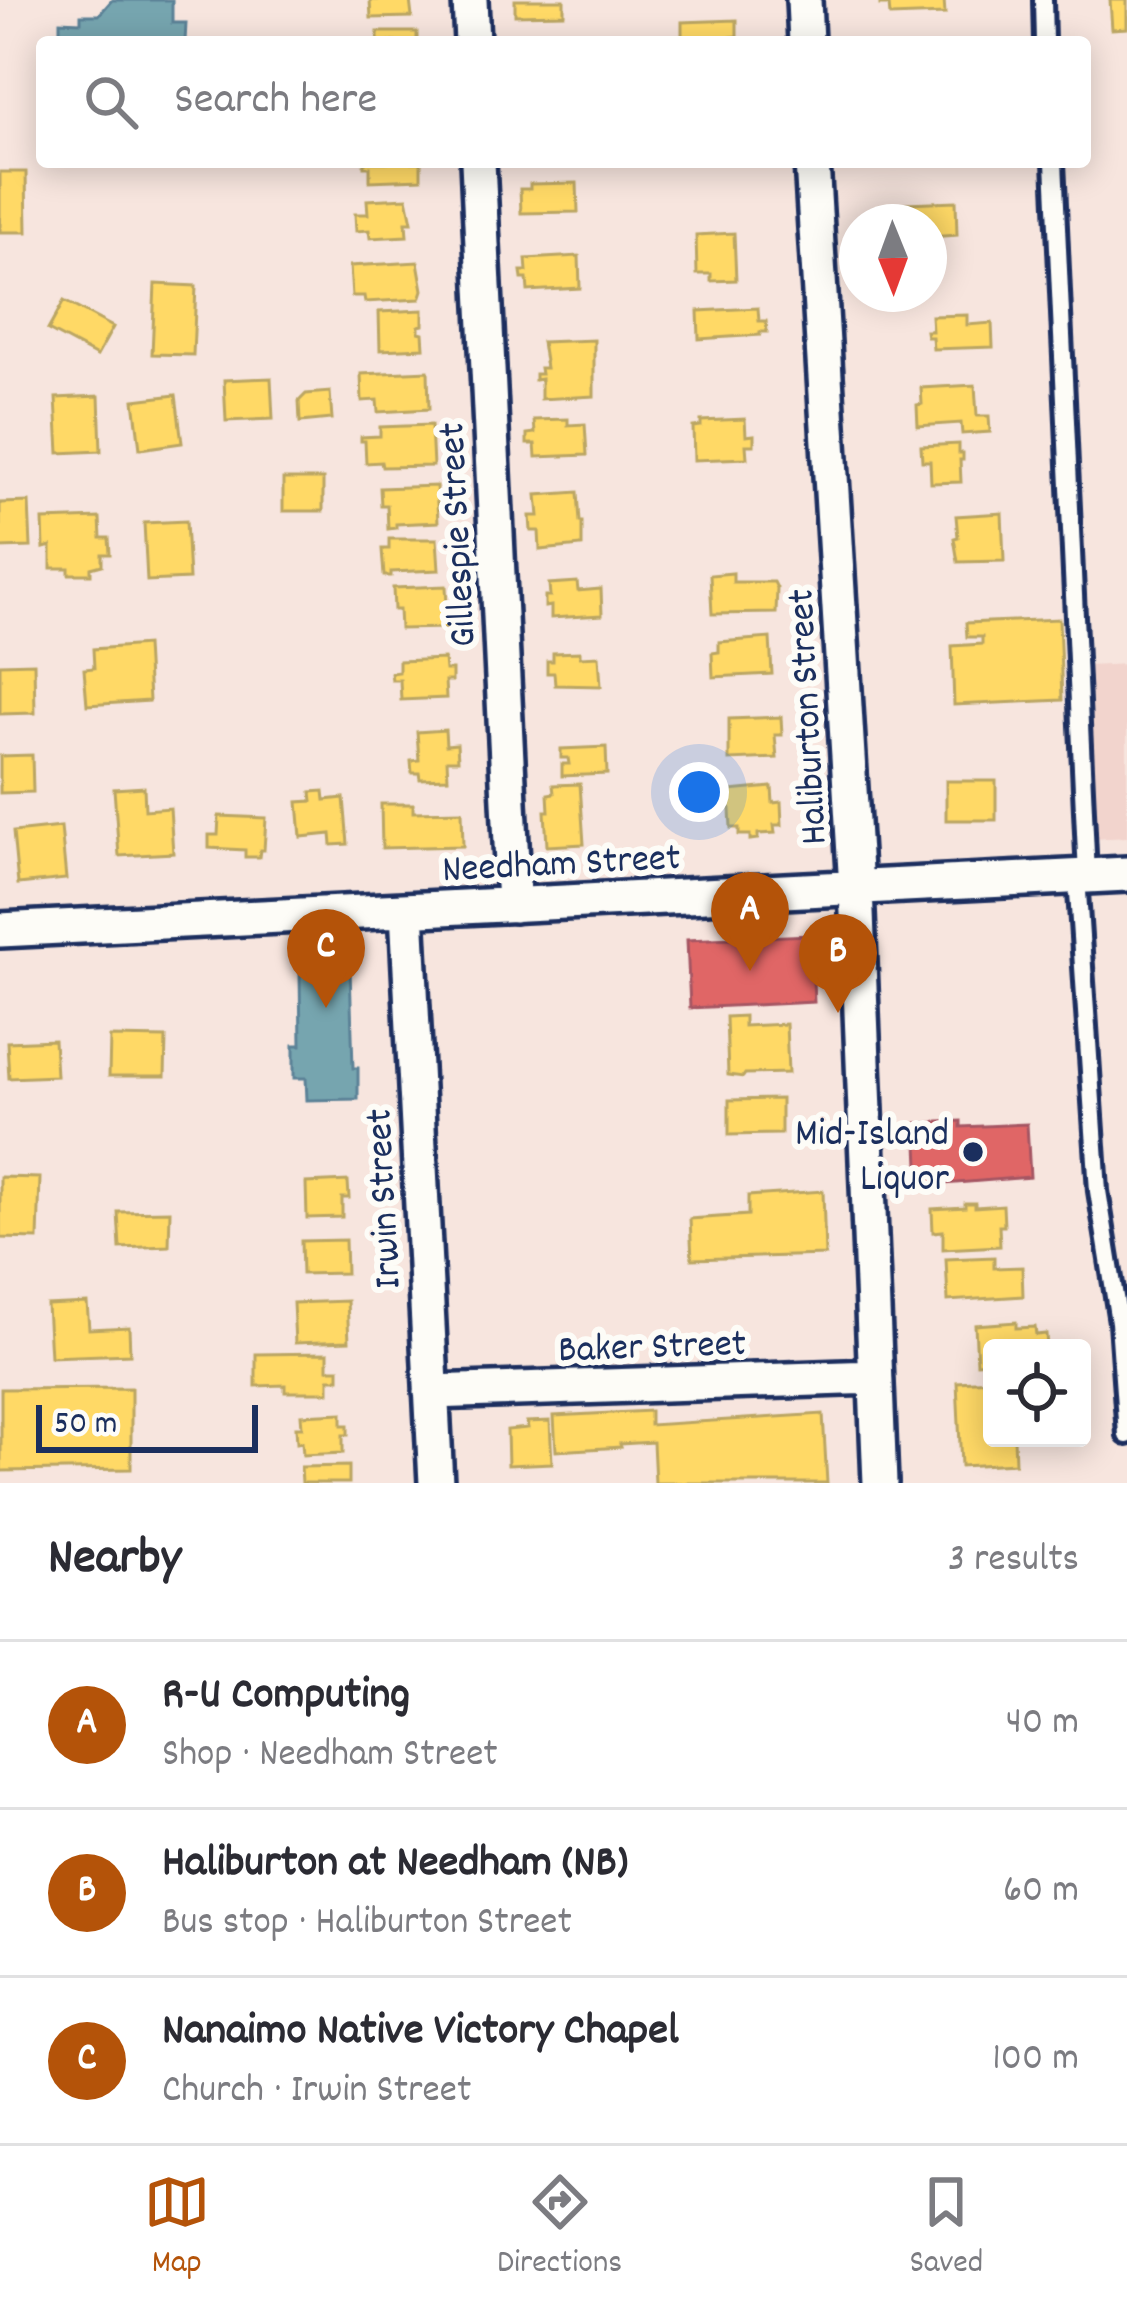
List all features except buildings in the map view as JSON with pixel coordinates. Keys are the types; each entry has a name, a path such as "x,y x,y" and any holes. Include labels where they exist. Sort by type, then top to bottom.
{"street":[{"path":"470,0 472,36"},
{"path":"804,0 806,36"},
{"name":"Gillespie Street","path":"478,168 514,905"},
{"name":"Haliburton Street","path":"812,168 856,888 880,1483"},
{"name":"Needham Street","path":"0,930 1127,874"},
{"name":"Irwin Street","path":"407,910 436,1483"},
{"name":"Baker Street","path":"431,1392 874,1377"}],"lane":[{"path":"1043,0 1044,36"},
{"path":"1054,168 1098,1191 1119,1322 1127,1435"}],"shaded area":[{"path":"1127,664 1127,837 1093,839 1087,666"}],"place":[{"name":"R-U Computing","path":"750,971"},
{"name":"Nanaimo Native Victory Chapel","path":"326,1008"},
{"name":"Haliburton at Needham (NB)","path":"838,1013"},
{"name":"Mid-Island Liquor","path":"973,1152"}]}
